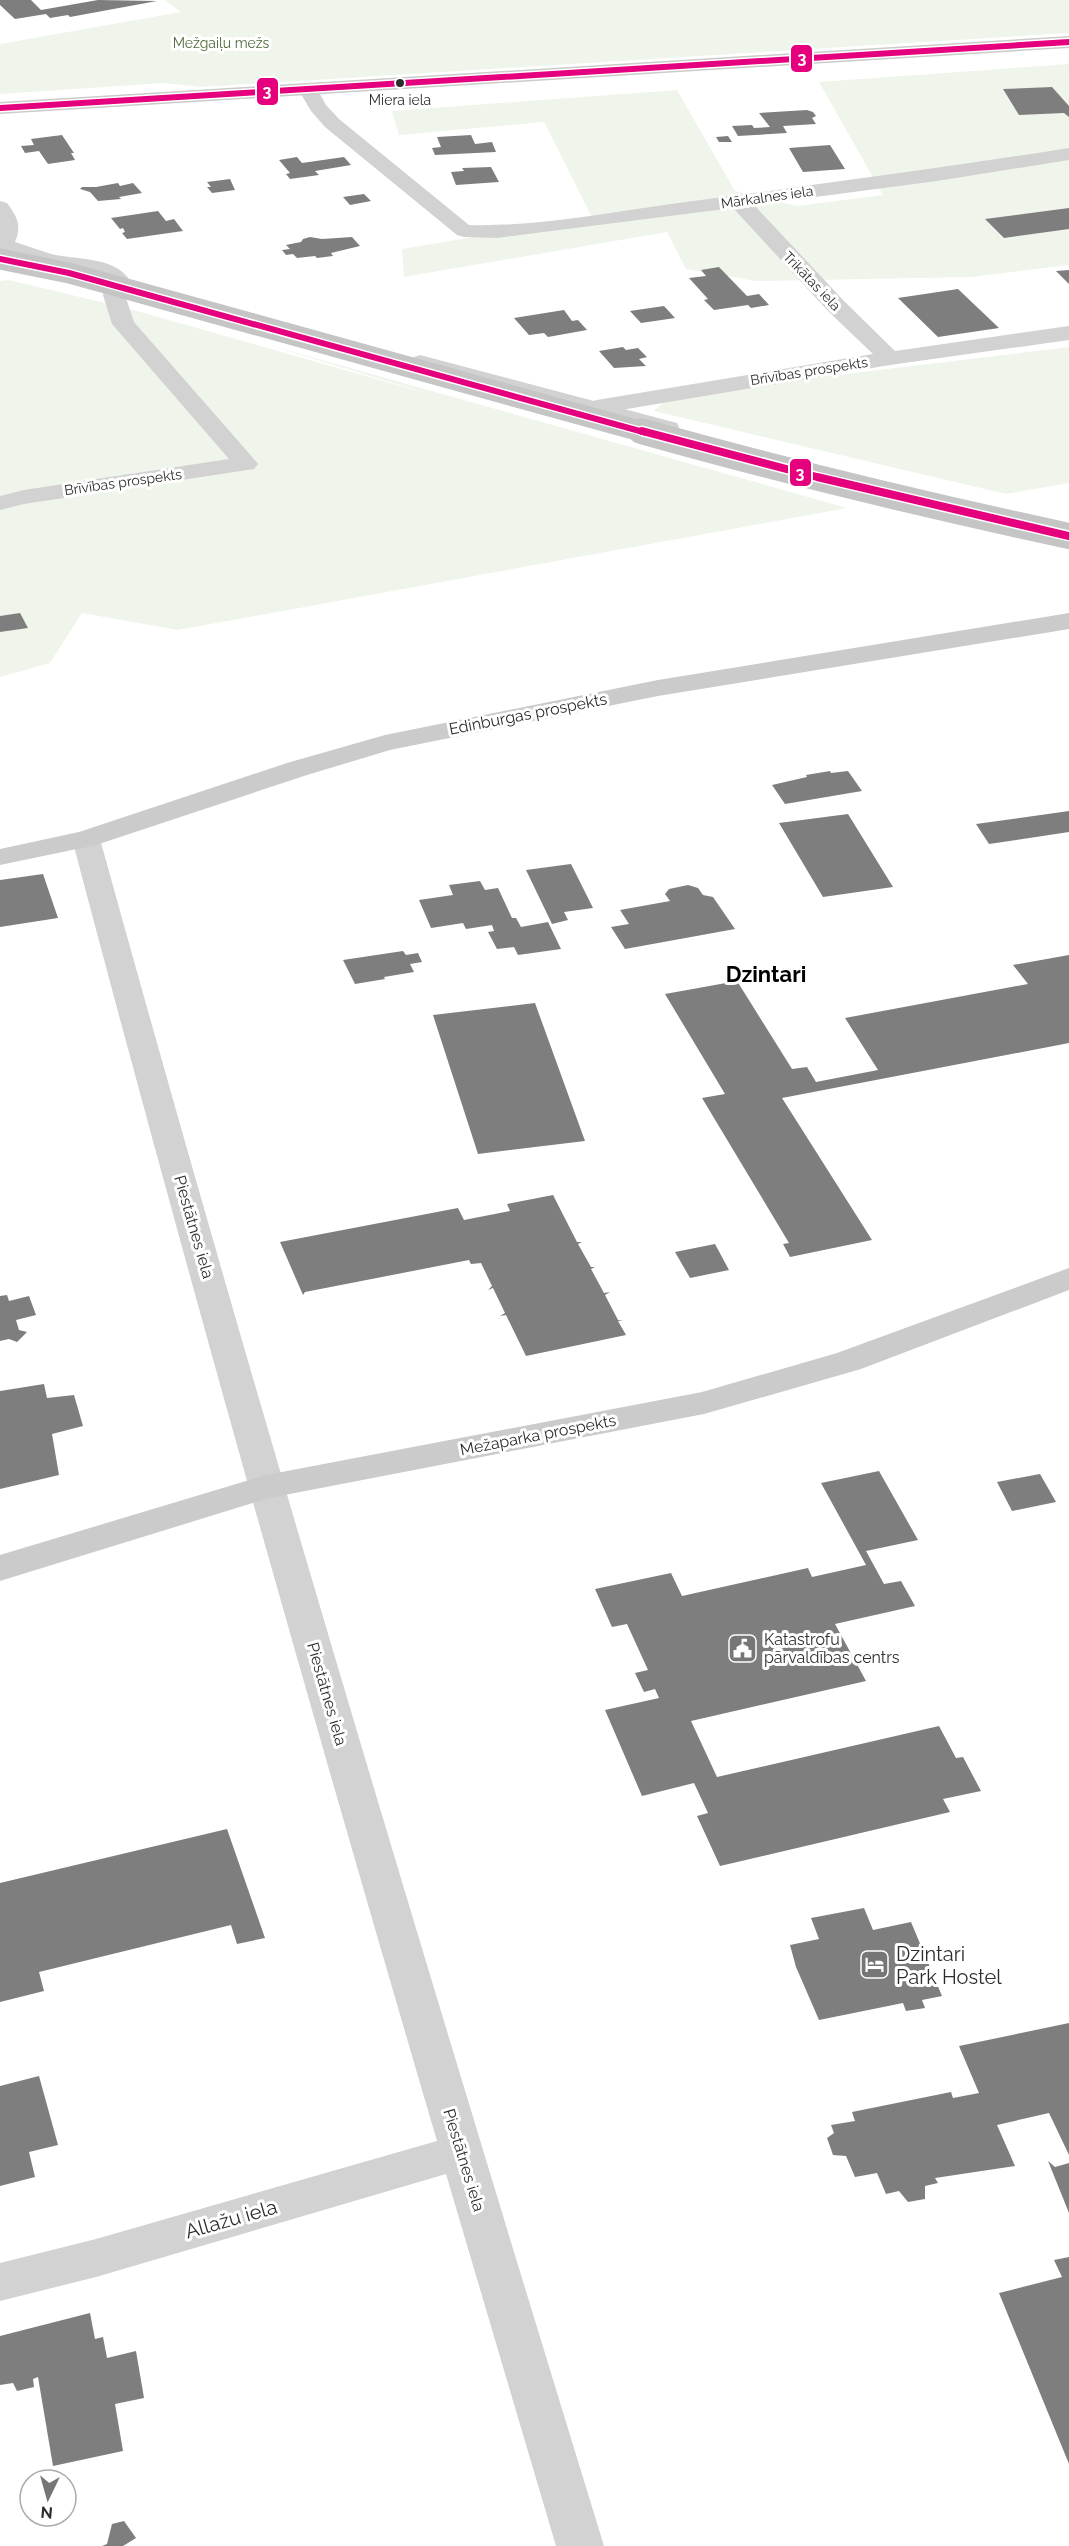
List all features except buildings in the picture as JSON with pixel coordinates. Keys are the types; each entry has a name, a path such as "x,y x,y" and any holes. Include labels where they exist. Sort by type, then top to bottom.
{"main road":[{"path":"1,251 69,273 763,465 919,504 1069,536"}],"street":[{"path":"0,108 1069,42"},
{"name":"Mārkalnes iela","path":"308,89 318,107 332,123 464,231 497,232 937,175 1069,154"},
{"name":"Trikātas iela","path":"738,201 837,307 890,358"},
{"path":"0,207 9,221 9,233 1,251 98,268 116,292"},
{"name":"Brīvības prospekts","path":"0,503 24,497 246,464 123,324 116,292"},
{"name":"Brīvības prospekts","path":"597,407 890,358 1069,333"},
{"name":"Edinburgas prospekts","path":"0,857 86,839 297,769 385,743 658,688 1069,621"},
{"name":"Piestātnes iela","path":"86,839 266,1487 461,2152 580,2546"},
{"name":"Mežaparka prospekts","path":"0,1568 266,1487 704,1403 849,1361 1069,1278"},
{"name":"Allažu iela","path":"0,2282 96,2258 461,2152"}],"lane":[{"path":"116,292 597,407 908,490"},
{"path":"116,292 887,507"},
{"name":"Brīvības prospekts","path":"551,415 597,407"}],"green space":[{"name":"Mežgaiļu mežs","path":"165,0 1069,0 1069,33 201,87 164,83 0,94 0,44 181,12"},
{"path":"1069,64 1069,265 971,277 756,281 686,269 667,232 404,277 402,249 592,217 544,122 399,135 392,111 677,90 735,191 797,206 883,195 819,82"},
{"path":"9,280 130,309 436,396 265,344 847,508 178,630 82,613 50,663 0,677 0,281"},
{"path":"1069,347 1069,483 1006,494 654,411 671,395"}],"transit line":[{"name":"3","path":"0,108 1069,42"},
{"name":"3","path":"0,259 69,273 692,445 943,508 1069,536"}],"place":[{"name":"Miera iela","path":"400,83"},
{"name":"Katastrofu pārvaldības centrs","path":"743,1648"},
{"name":"Dzintari Park Hostel","path":"875,1965"}],"district":[{"name":"Dzintari","path":"766,974"}]}
